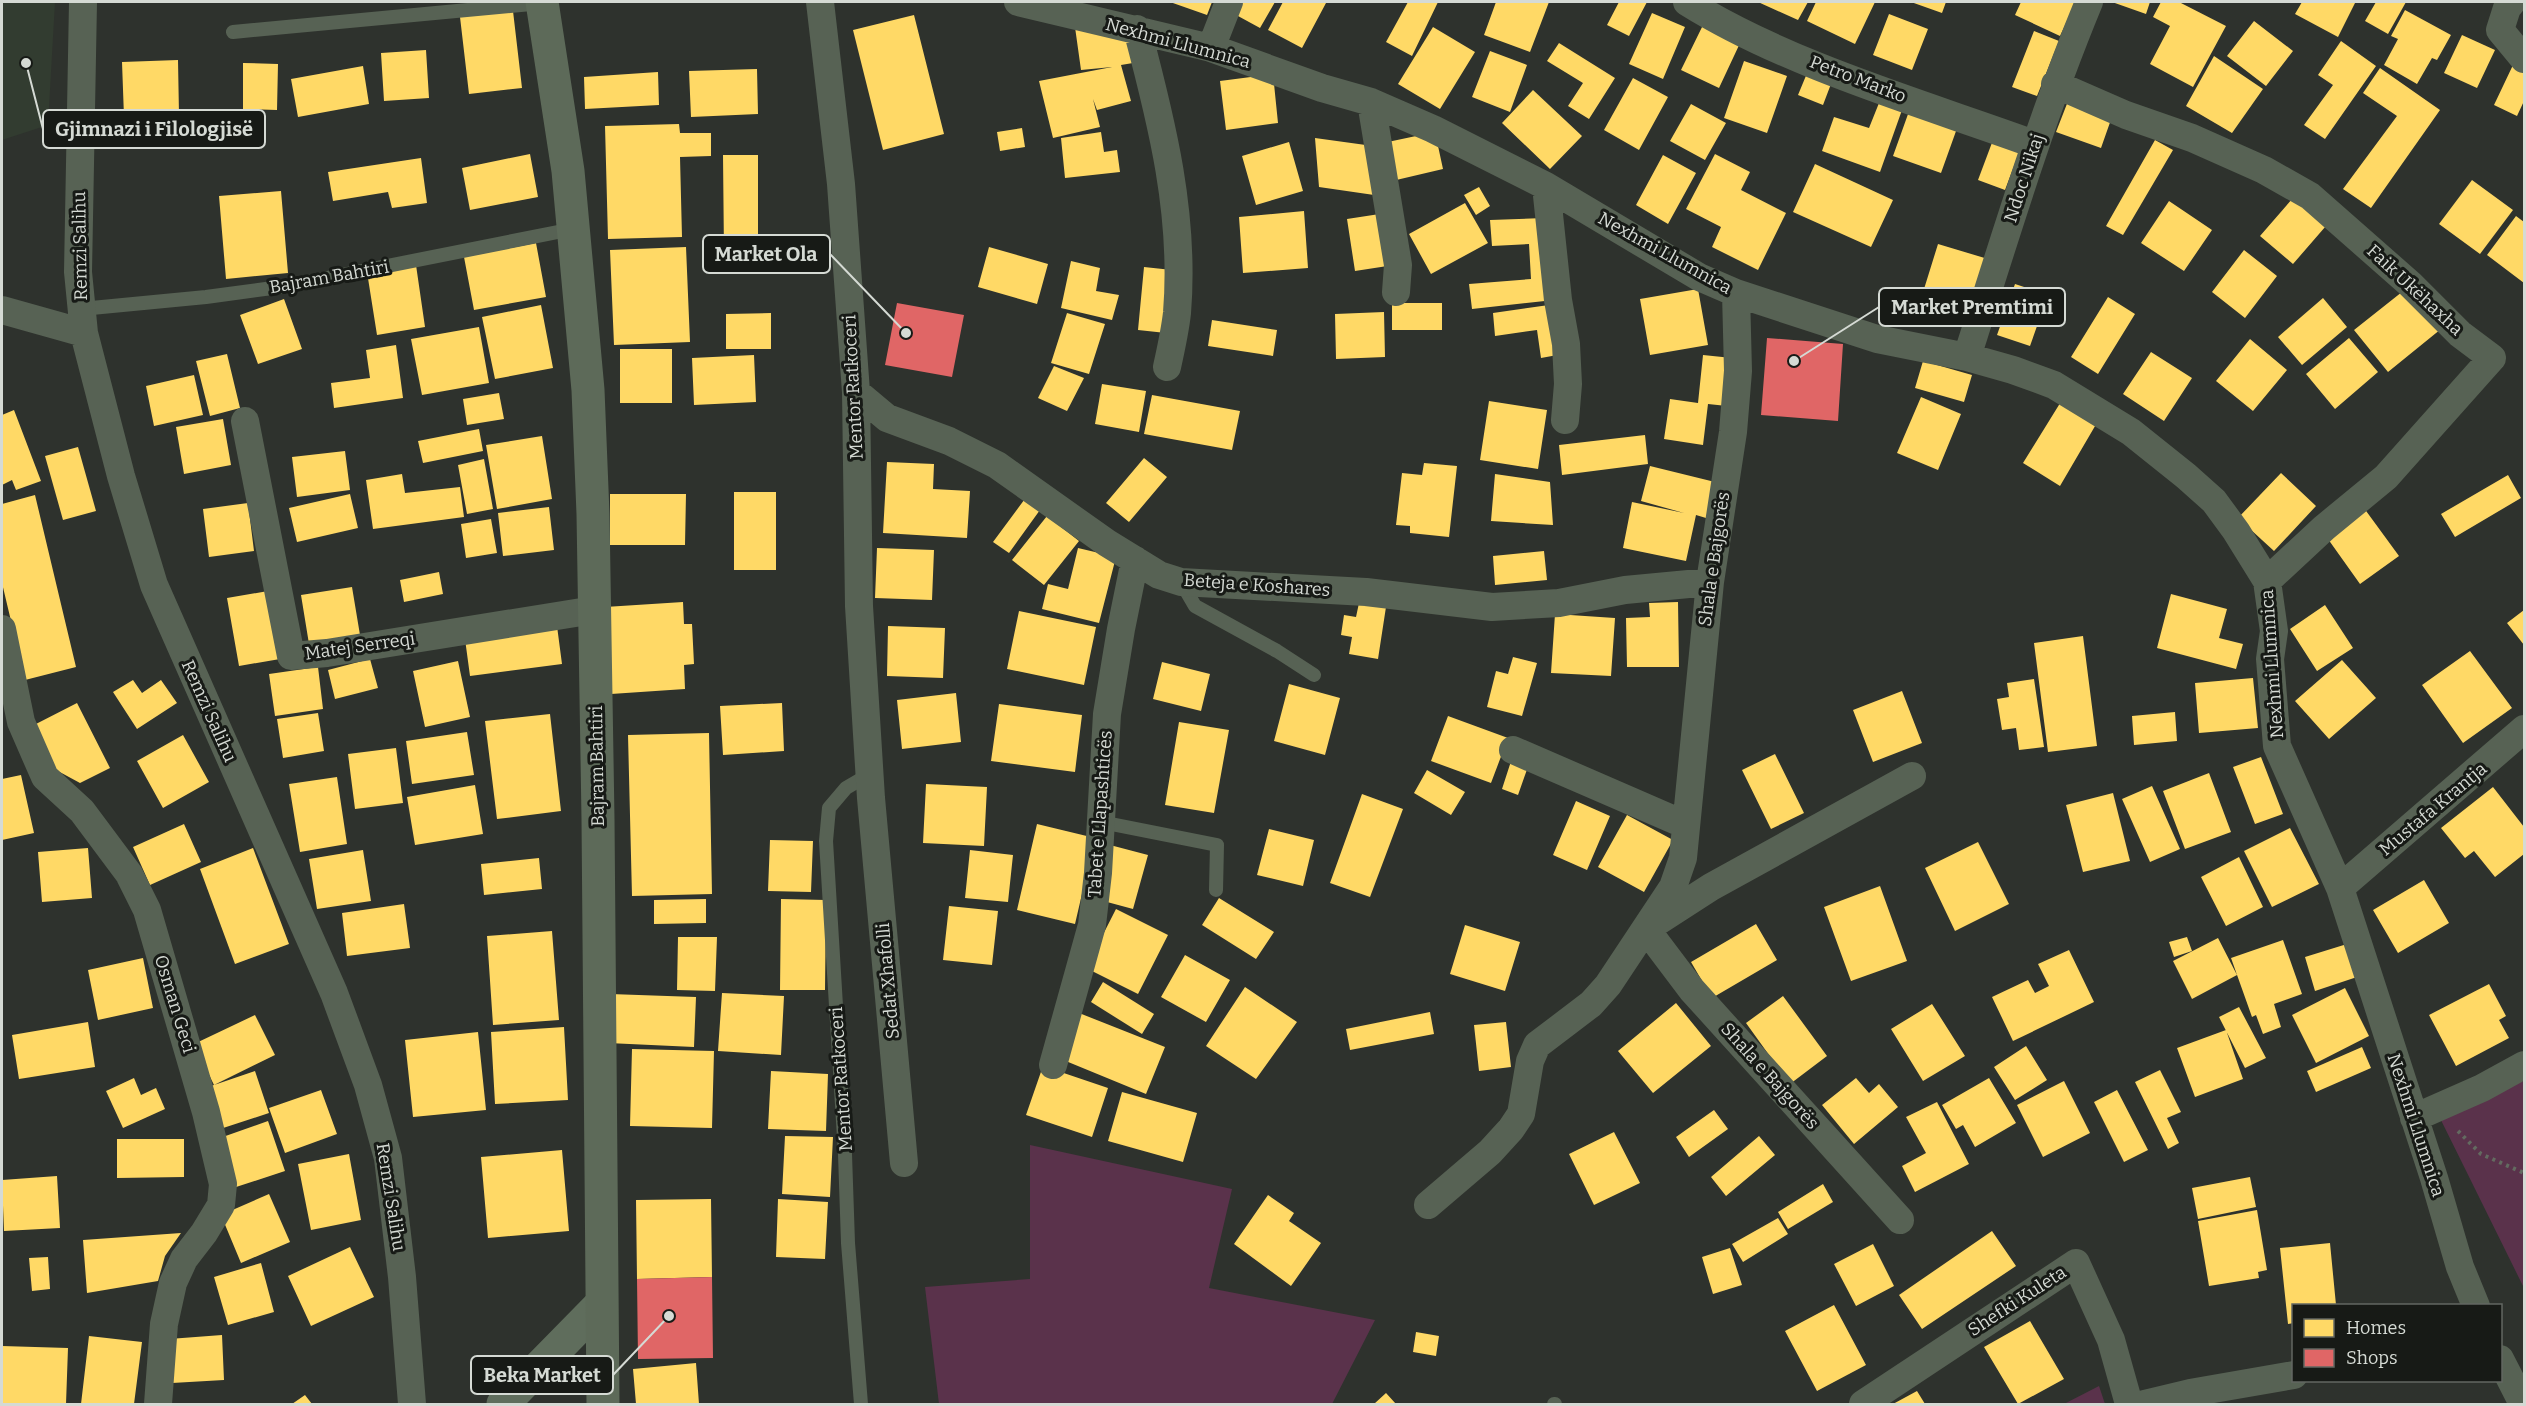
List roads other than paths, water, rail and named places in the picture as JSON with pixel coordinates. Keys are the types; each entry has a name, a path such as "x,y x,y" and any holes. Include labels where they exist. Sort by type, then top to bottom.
{"main road":[{"name":"Bajram Bahtiri","path":"542,2 562,129 574,229 588,390 593,514 598,819 603,1404"}],"street":[{"name":"Remzi Salihu","path":"83,2 78,222 78,272 82,321 121,476 154,585 334,993 368,1085 388,1158 402,1277 412,1404"},
{"name":"Mentor Ratkoceri","path":"820,2 841,184 856,392 859,606 871,786"},
{"name":"Nexhmi Llumnica","path":"1018,2 1211,48 1322,88 1371,102 1433,129 1546,186 1700,277 1736,292 1877,339 1967,357 2054,385 2131,432 2214,501 2267,580 2274,631 2270,659 2277,746 2340,888 2425,1113 2460,1267 2476,1304"},
{"path":"1211,48 1229,2"},
{"name":"Petro Marko","path":"1687,2 1754,38 1833,72 2034,144"},
{"name":"Ndoc Nikaj","path":"1967,357 2034,144 2055,84 2089,2"},
{"path":"2512,2 2507,8 2500,30 2524,59"},
{"path":"1137,29 1167,150 1176,206 1179,259 1177,314 1167,367"},
{"name":"Faik Ukëhaxha","path":"2055,84 2126,115 2192,138 2264,170 2310,196 2410,284 2460,334 2492,358 2386,477 2267,580"},
{"path":"1371,102 1398,265 1396,292"},
{"path":"1546,186 1558,300 1566,345 1568,384 1565,420"},
{"name":"Shala e Bajgorës","path":"1428,1205 1490,1152 1511,1129 1521,1114 1530,1060 1538,1045 1591,1004 1608,985 1673,887 1683,858 1710,582 1737,391 1736,292"},
{"path":"2,310 82,321"},
{"name":"Beteja e Koshares","path":"856,392 887,418 949,441 997,465 1107,543 1159,576 1181,582 1366,592 1492,607 1558,603 1624,590 1710,582"},
{"name":"Matej Serreqi","path":"245,421 291,656 327,653 594,610"},
{"name":"Tabet e Llapashticës","path":"1053,1065 1092,925 1107,714 1135,560"},
{"name":"Osman Geci","path":"2,629 21,722 45,777 82,811 129,874 147,910 203,1100 223,1184 221,1205 204,1233 184,1259 173,1282 164,1324 158,1404"},
{"name":"Mustafa Krantja","path":"2340,888 2524,729"},
{"path":"1513,750 1686,825"},
{"name":"Shala e Bajgorës","path":"1646,929 1711,887 1912,776"},
{"name":"Sedat Xhafolli","path":"871,786 904,1163"},
{"name":"Shala e Bajgorës","path":"1646,929 1692,990 1900,1220"},
{"path":"2425,1113 2482,1088 2524,1065"},
{"name":"Shefki Kuleta","path":"1863,1404 2076,1263 2111,1340 2129,1404"},
{"path":"503,1404 601,1304"},
{"path":"2502,1363 2523,1404"},
{"path":"2144,1404 2190,1393 2292,1375"}],"lane":[{"name":"Bajram Bahtiri","path":"233,32 542,2"},
{"name":"Bajram Bahtiri","path":"82,321 206,297 287,286 574,229"},
{"path":"1181,582 1196,606 1277,651 1314,675"},
{"name":"Mentor Ratkoceri","path":"861,1404 848,1243 846,1154 826,841 828,808 846,788 871,786"},
{"path":"1101,822 1217,845 1216,890"}],"place":[{"name":"Gjimnazi i Filologjisë","path":"26,63"},
{"name":"Market Ola","path":"906,333"},
{"name":"Market Premtimi","path":"1794,361"},
{"name":"Beka Market","path":"669,1316"}]}
